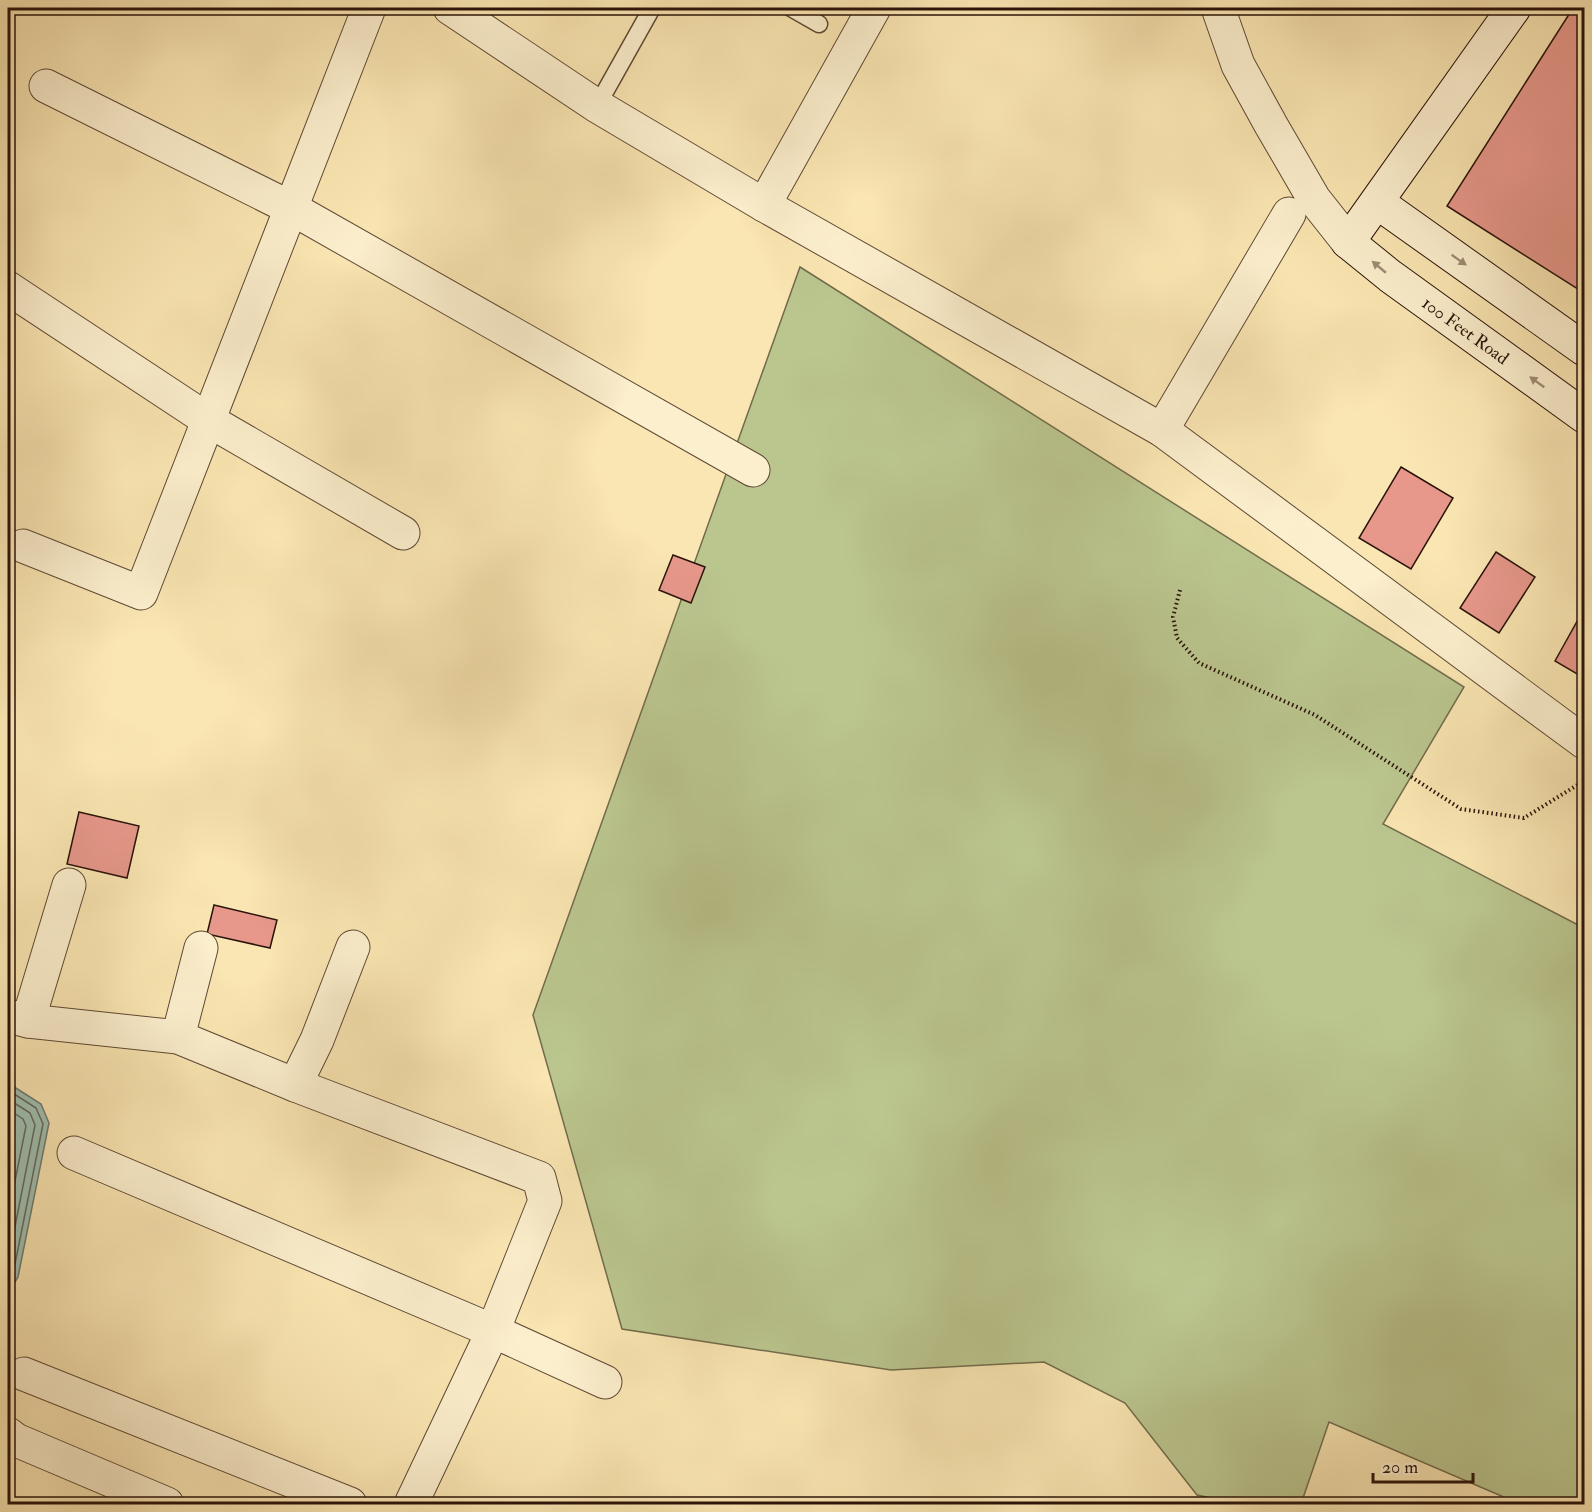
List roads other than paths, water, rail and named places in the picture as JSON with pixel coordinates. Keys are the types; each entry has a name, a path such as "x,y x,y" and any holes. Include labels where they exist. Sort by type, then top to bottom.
{"street":[{"path":"23,546 141,593 369,8"},
{"path":"450,8 597,106 764,205 1162,430 1584,742"},
{"path":"764,205 874,8"},
{"name":"100 Feet Road","path":"1218,8 1238,65 1271,125 1314,199 1348,242 1390,276 1584,416"},
{"path":"1348,242 1514,8"},
{"path":"46,86 291,208 753,470"},
{"path":"1377,202 1584,349"},
{"path":"1162,430 1289,214"},
{"path":"8,288 208,420 403,533"},
{"path":"69,885 18,1019 178,1037 295,1085 539,1178 545,1201 493,1331 411,1504"},
{"path":"295,1085 317,1040 353,947"},
{"path":"178,1037 201,948"},
{"path":"74,1153 493,1331 604,1383"},
{"path":"24,1374 350,1504"},
{"path":"10,1443 124,1496 167,1504"}],"lane":[{"path":"597,106 652,8"},
{"path":"791,8 819,24"}],"water":[{"path":"8,1083 41,1104 49,1123 18,1277 8,1294"}]}
